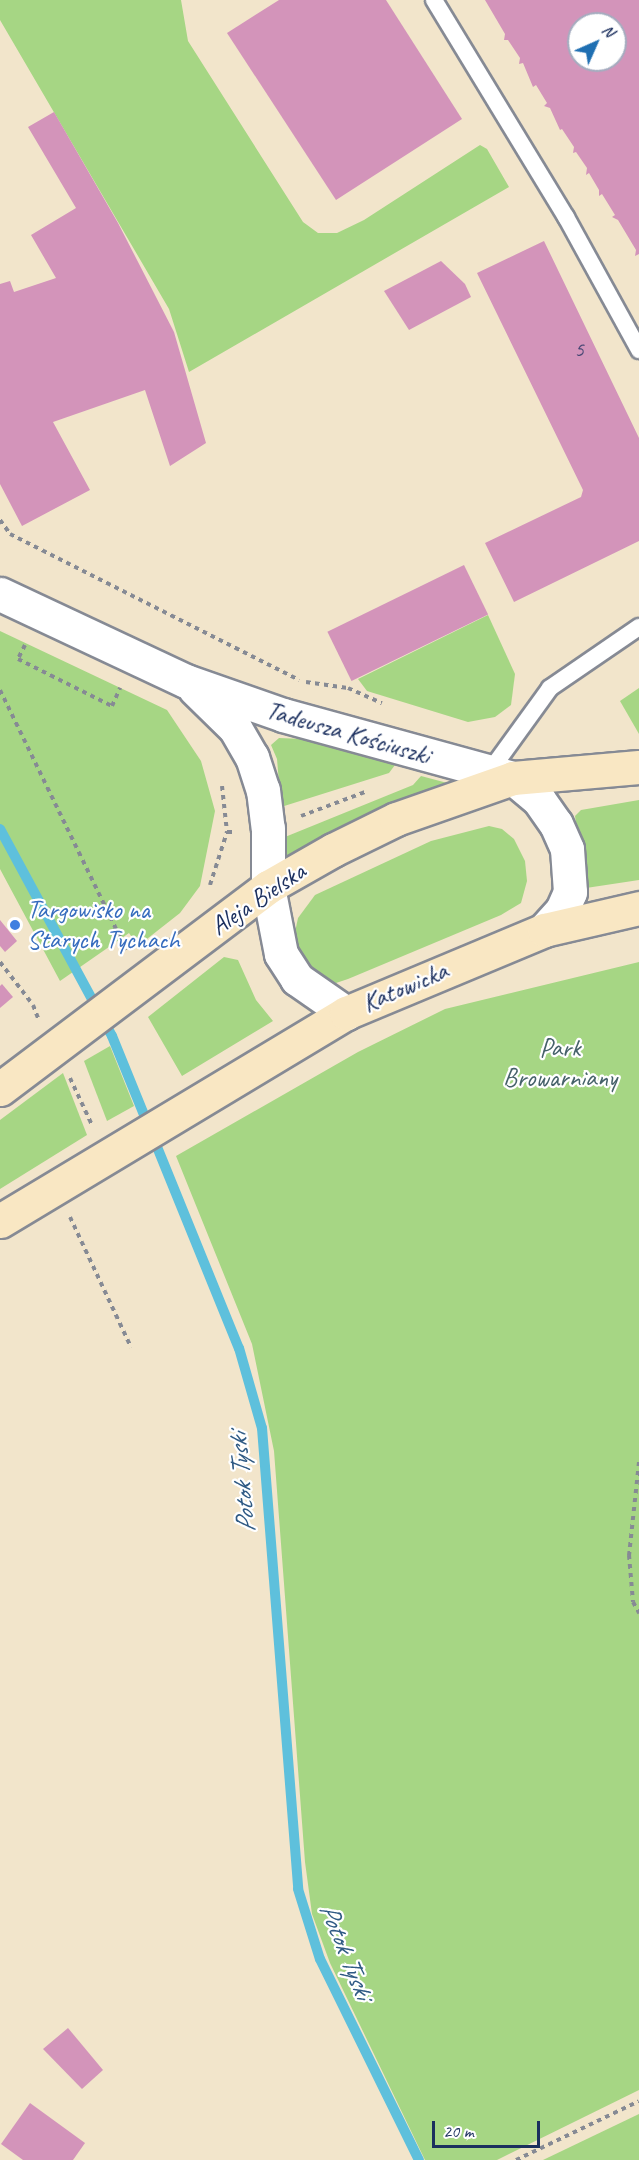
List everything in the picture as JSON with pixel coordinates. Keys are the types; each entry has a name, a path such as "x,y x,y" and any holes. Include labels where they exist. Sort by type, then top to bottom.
{"main road":[{"path":"501,774 639,767"},
{"name":"Aleja Bielska","path":"0,1089 65,1038 133,973 268,887 396,819 501,774"},
{"name":"Katowicka","path":"346,1013 544,930 639,908"},
{"path":"0,1221 346,1013"}],"street":[{"name":"Tadeusza Kościuszki","path":"0,594 186,681 412,754 501,774"},
{"name":"Tadeusza Kościuszki","path":"186,681 235,728 252,757 263,790 268,828 268,887"},
{"name":"Katowicka","path":"501,774 539,800 556,824 567,849 570,892 562,910 544,930"},
{"name":"Katowicka","path":"268,887 281,954 297,979 346,1013"}],"lane":[{"path":"434,0 566,217 639,350"},
{"path":"501,774 550,688 639,627"}],"path":[{"path":"0,520 9,534 301,681 348,688 386,705"},
{"path":"28,637 18,659 112,706 124,680"},
{"path":"0,690 133,973"},
{"path":"221,780 227,832"},
{"path":"0,962 33,1005 65,1038 118,1152"},
{"path":"69,1215 131,1347"},
{"path":"639,1462 629,1555 633,1602 639,1612"},
{"path":"516,2160 639,2101"}],"green space":[{"path":"0,0 181,0 188,41 303,222 318,233 337,233 364,220 480,145 487,149 509,187 189,372 169,309 0,20"},
{"path":"488,615 515,674 511,705 495,717 468,722 367,691 358,679"},
{"path":"0,631 167,710 201,761 215,811 200,886 180,913 138,946 129,933 60,981 0,869"},
{"path":"639,688 639,734 620,701"},
{"path":"279,738 303,739 395,765 389,773 281,807 277,759 271,745"},
{"path":"421,776 451,784 284,863 285,837 413,785"},
{"path":"639,800 639,880 586,888 575,816 581,810"},
{"path":"489,826 502,829 514,839 525,861 527,881 521,903 501,915 348,979 336,983 314,976 296,947 295,932 298,918 315,895 431,841"},
{"path":"224,957 238,960 256,1000 273,1021 182,1076 148,1017"},
{"name":"Park Browarniany","path":"639,962 639,2090 497,2160 425,2160 330,1963 312,1914 305,1862 274,1451 252,1344 176,1156 358,1052 445,1009"},
{"path":"110,1046 134,1106 107,1121 84,1061"},
{"path":"63,1073 87,1135 0,1189 0,1120"},
{"path":"639,2114 639,2160 543,2160"}],"building":[{"path":"279,0 386,0 462,119 336,200 227,33"},
{"path":"485,0 639,0 639,254 635,256 636,250 618,220 612,217 615,215 602,194 599,196 599,190 589,173 586,175 587,168 576,152 573,153 574,147 562,129 560,130 550,108 544,106 547,103 536,85 533,87 523,63 519,64 520,58 508,40 504,40 505,34"},
{"path":"54,112 118,223 174,332 206,443 170,466 145,390 53,422 90,490 22,526 0,484 0,284 10,281 14,292 56,278 31,235 76,208 28,127"},
{"path":"544,241 639,438 639,541 514,602 485,543 581,497 583,490 477,273"},
{"path":"441,261 465,284 471,297 409,330 384,291"},
{"path":"464,565 488,614 351,681 327,632"},
{"path":"0,920 17,941 5,952 0,946"},
{"path":"2,984 13,997 0,1008 0,986"},
{"path":"68,2028 103,2070 82,2089 43,2049"},
{"path":"30,2103 85,2143 73,2160 23,2160 1,2144"}],"waterway":[{"name":"Potok Tyski","path":"0,829 112,1036 239,1348 262,1428 298,1889 320,1959 419,2160"}],"place":[{"name":"Targowisko na Starych Tychach","path":"15,925"}]}
